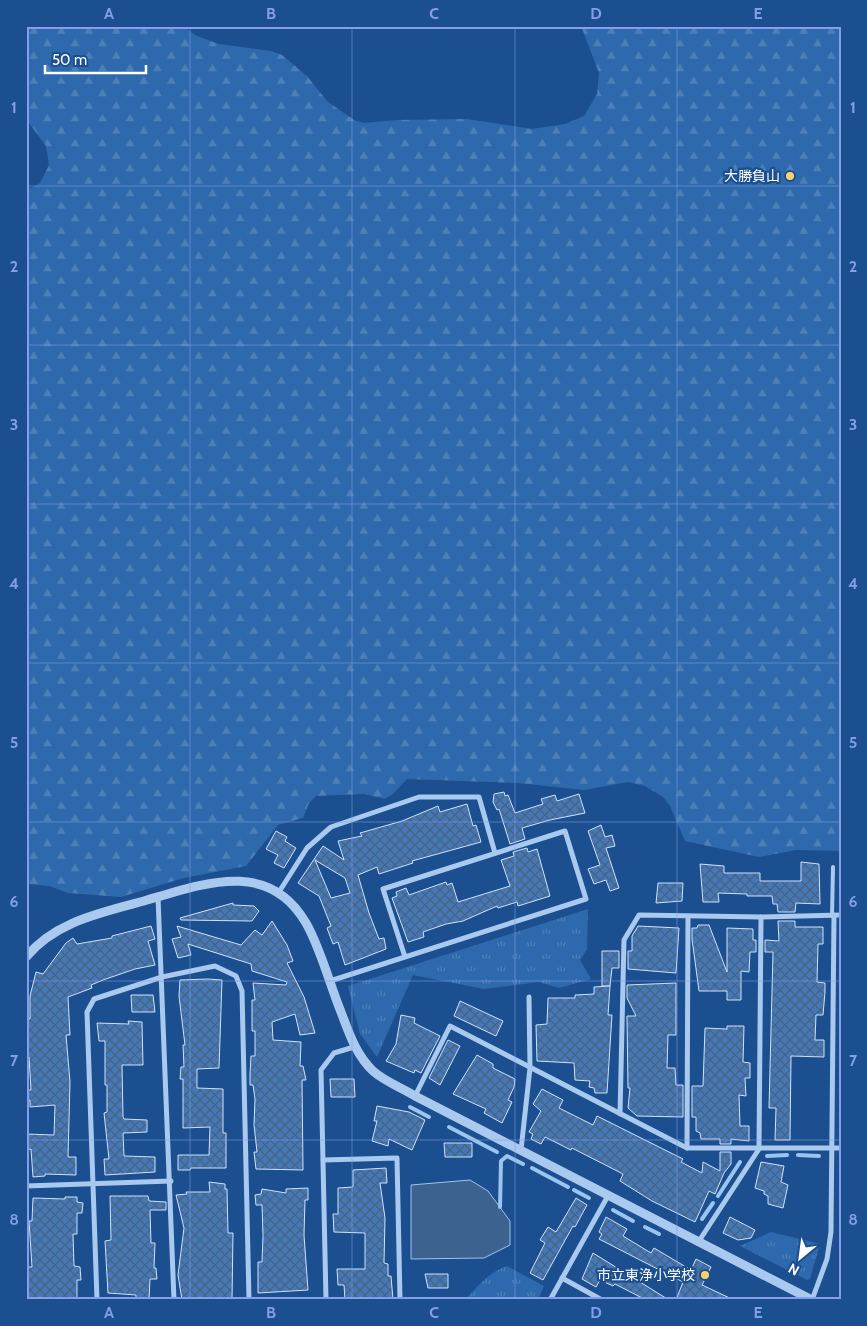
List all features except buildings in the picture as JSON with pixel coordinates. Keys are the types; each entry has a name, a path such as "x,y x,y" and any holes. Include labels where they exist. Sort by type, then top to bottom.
{"street":[{"path":"279,892 308,848 331,827 419,797 479,797 495,854"},
{"path":"329,981 405,957 586,899 565,831 383,889 405,957"},
{"path":"26,957 40,940 72,922 182,889 221,882 254,882 279,892 290,900 307,924 354,1048 373,1072 415,1096 812,1300 827,1260 831,1232 833,916"},
{"path":"158,897 171,1181 174,1300"},
{"path":"620,1114 624,940 639,914 761,917 841,915"},
{"path":"687,1148 688,916"},
{"path":"699,1241 759,1148 761,917"},
{"path":"97,1300 87,1012 94,999 162,978 214,966 236,976 242,991 249,1300"},
{"path":"521,1150 530,1068 529,997"},
{"path":"415,1096 450,1026 687,1148 841,1148"},
{"path":"326,1300 321,1070 334,1053 354,1048"},
{"path":"323,1160 396,1158 400,1300"},
{"path":"26,1186 93,1182 171,1181"},
{"path":"550,1300 608,1194"},
{"path":"562,1278 602,1300"}],"lane":[{"path":"833,867 833,916"}],"green space":[{"path":"26,26 182,26 197,36 219,44 271,51 282,55 307,76 327,101 354,120 363,123 397,120 467,119 532,129 565,124 584,116 597,94 599,73 581,26 841,26 841,851 796,850 759,857 685,841 670,806 663,797 645,786 628,782 584,790 518,783 407,779 393,794 385,799 364,794 316,796 309,803 303,818 278,825 246,866 184,878 121,897 68,893 49,886 26,884 26,187 31,188 40,183 49,165 46,146 26,119"},
{"path":"588,909 587,949 580,960 591,979 559,988 539,982 484,989 413,975 377,1057 360,1034 348,986"},
{"path":"771,1232 820,1244 810,1279 807,1280 740,1246"},
{"path":"507,1266 544,1286 538,1300 465,1300 489,1276"}],"shaded area":[{"path":"470,1180 488,1191 510,1221 510,1245 484,1258 411,1259 411,1185"}],"waterway":[{"path":"410,1107 429,1117"},
{"path":"449,1127 497,1152"},
{"path":"767,1156 787,1155"},
{"path":"798,1155 819,1156"},
{"path":"500,1207 501,1161 507,1156 523,1164"},
{"path":"718,1196 740,1162"},
{"path":"532,1168 568,1187"},
{"path":"574,1190 589,1198"},
{"path":"702,1219 713,1203"},
{"path":"613,1210 633,1221"},
{"path":"645,1227 659,1234"}],"place":[{"name":"大勝負山","path":"790,176"},
{"name":"市立東浄小学校","path":"705,1275"}]}
